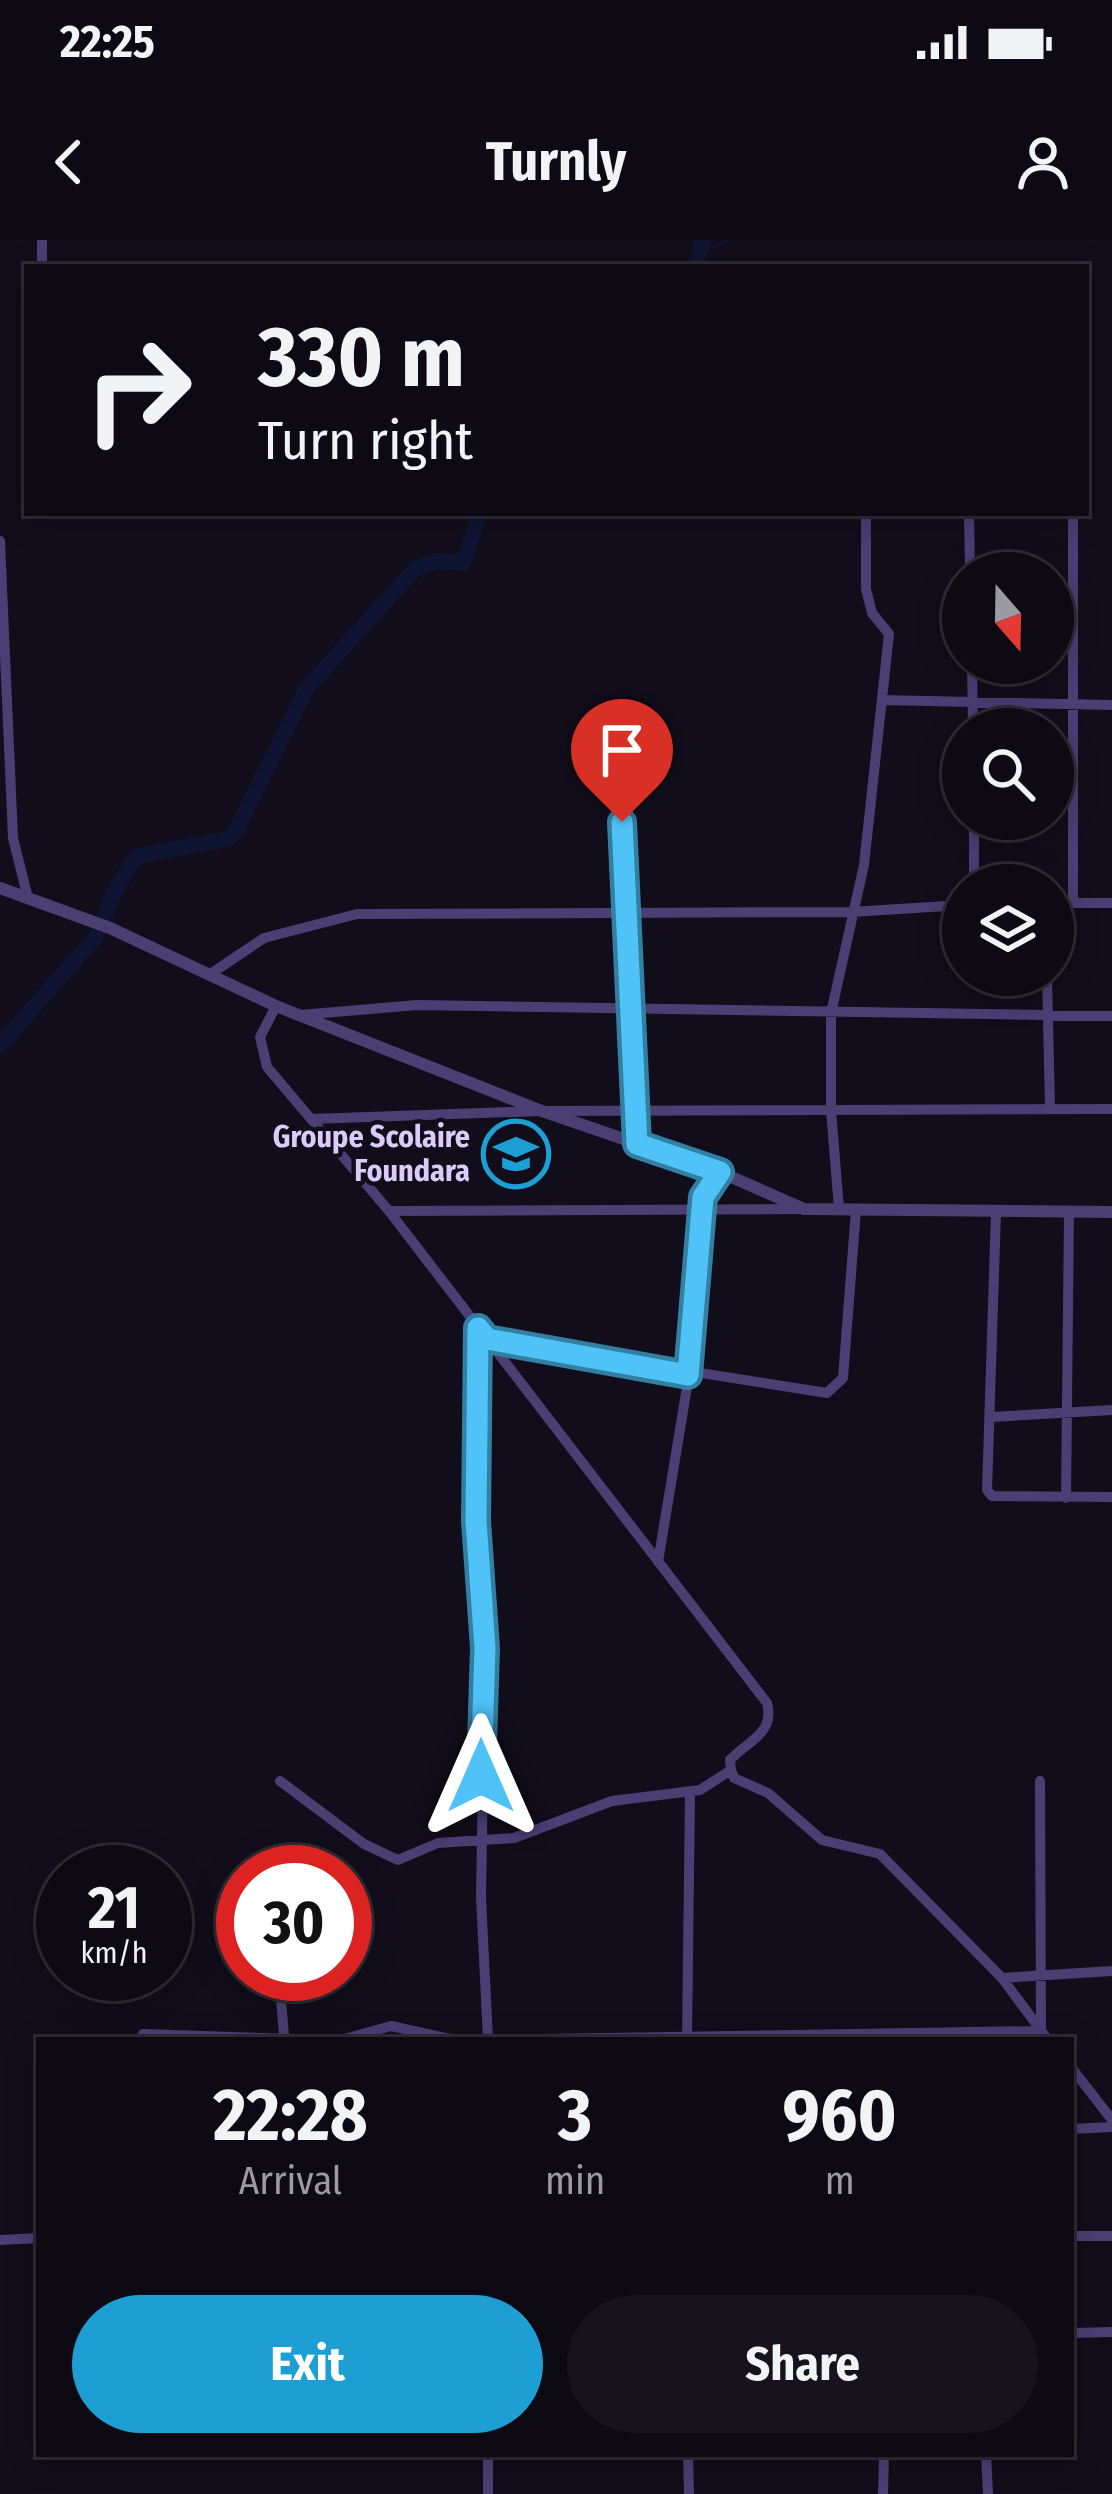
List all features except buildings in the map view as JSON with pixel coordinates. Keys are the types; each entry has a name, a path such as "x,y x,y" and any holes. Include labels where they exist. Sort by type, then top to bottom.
{"street":[{"path":"839,1209 831,1110 831,1013 864,865 889,634 872,613 866,589 866,516"},
{"path":"969,516 970,552"},
{"path":"1073,516 1073,864"},
{"path":"0,542 13,838 28,898"},
{"path":"972,684 972,708"},
{"path":"882,700 1112,705"},
{"path":"627,749 622,822 637,1144"},
{"path":"0,888 100,924 298,1015 542,1111 720,1172 804,1209"},
{"path":"1074,903 1112,903"},
{"path":"209,975 264,938 357,914 851,912 942,906"},
{"path":"1047,996 1050,1109"},
{"path":"298,1015 417,1005 1112,1016"},
{"path":"277,1006 260,1037 262,1052 767,1703 768,1727 730,1760 734,1778 768,1792 822,1840 880,1854 1002,1978 1045,2036"},
{"path":"311,1118 542,1111 1112,1109"},
{"path":"658,1563 688,1375 703,1197 720,1172"},
{"path":"487,1339 688,1375 827,1393 838,1388 856,1210"},
{"path":"389,1211 1112,1212"},
{"path":"996,1212 987,1490 992,1496 1112,1496"},
{"path":"1066,1498 1069,1213"},
{"path":"478,1328 488,2037"},
{"path":"992,1417 1112,1409"},
{"path":"280,1780 364,1844 398,1860 439,1843 484,1842 543,1829 612,1802 690,1792 711,1786 730,1770"},
{"path":"1040,1781 1037,1974 1045,2036"},
{"path":"687,2037 690,1792"},
{"path":"1002,1978 1112,1970"},
{"path":"281,2001 284,2036"},
{"path":"352,2037 391,2026 441,2037"},
{"path":"143,2034 186,2037"},
{"path":"866,2037 1045,2036"},
{"path":"270,2037 294,2037"},
{"path":"1074,2071 1112,2124 1074,2129"},
{"path":"1096,2098 1112,2092"},
{"path":"1074,2236 1112,2236"},
{"path":"0,2240 36,2239"},
{"path":"1074,2333 1112,2332"},
{"path":"488,2457 488,2494"},
{"path":"688,2457 689,2494"},
{"path":"883,2494 884,2457"},
{"path":"986,2457 988,2494"}],"waterway":[{"path":"697,264 703,240"},
{"path":"700,252 728,240"},
{"path":"0,1045 96,937 116,888 137,856 224,840 235,833 306,689 415,569 436,561 463,563 479,516"}],"place":[{"name":"Groupe Scolaire Foundara","path":"516,1154"}],"route":[{"path":"481,1776 485,1648 476,1521 478,1328 487,1339 688,1375 703,1197 720,1172 637,1144 622,822"}]}
